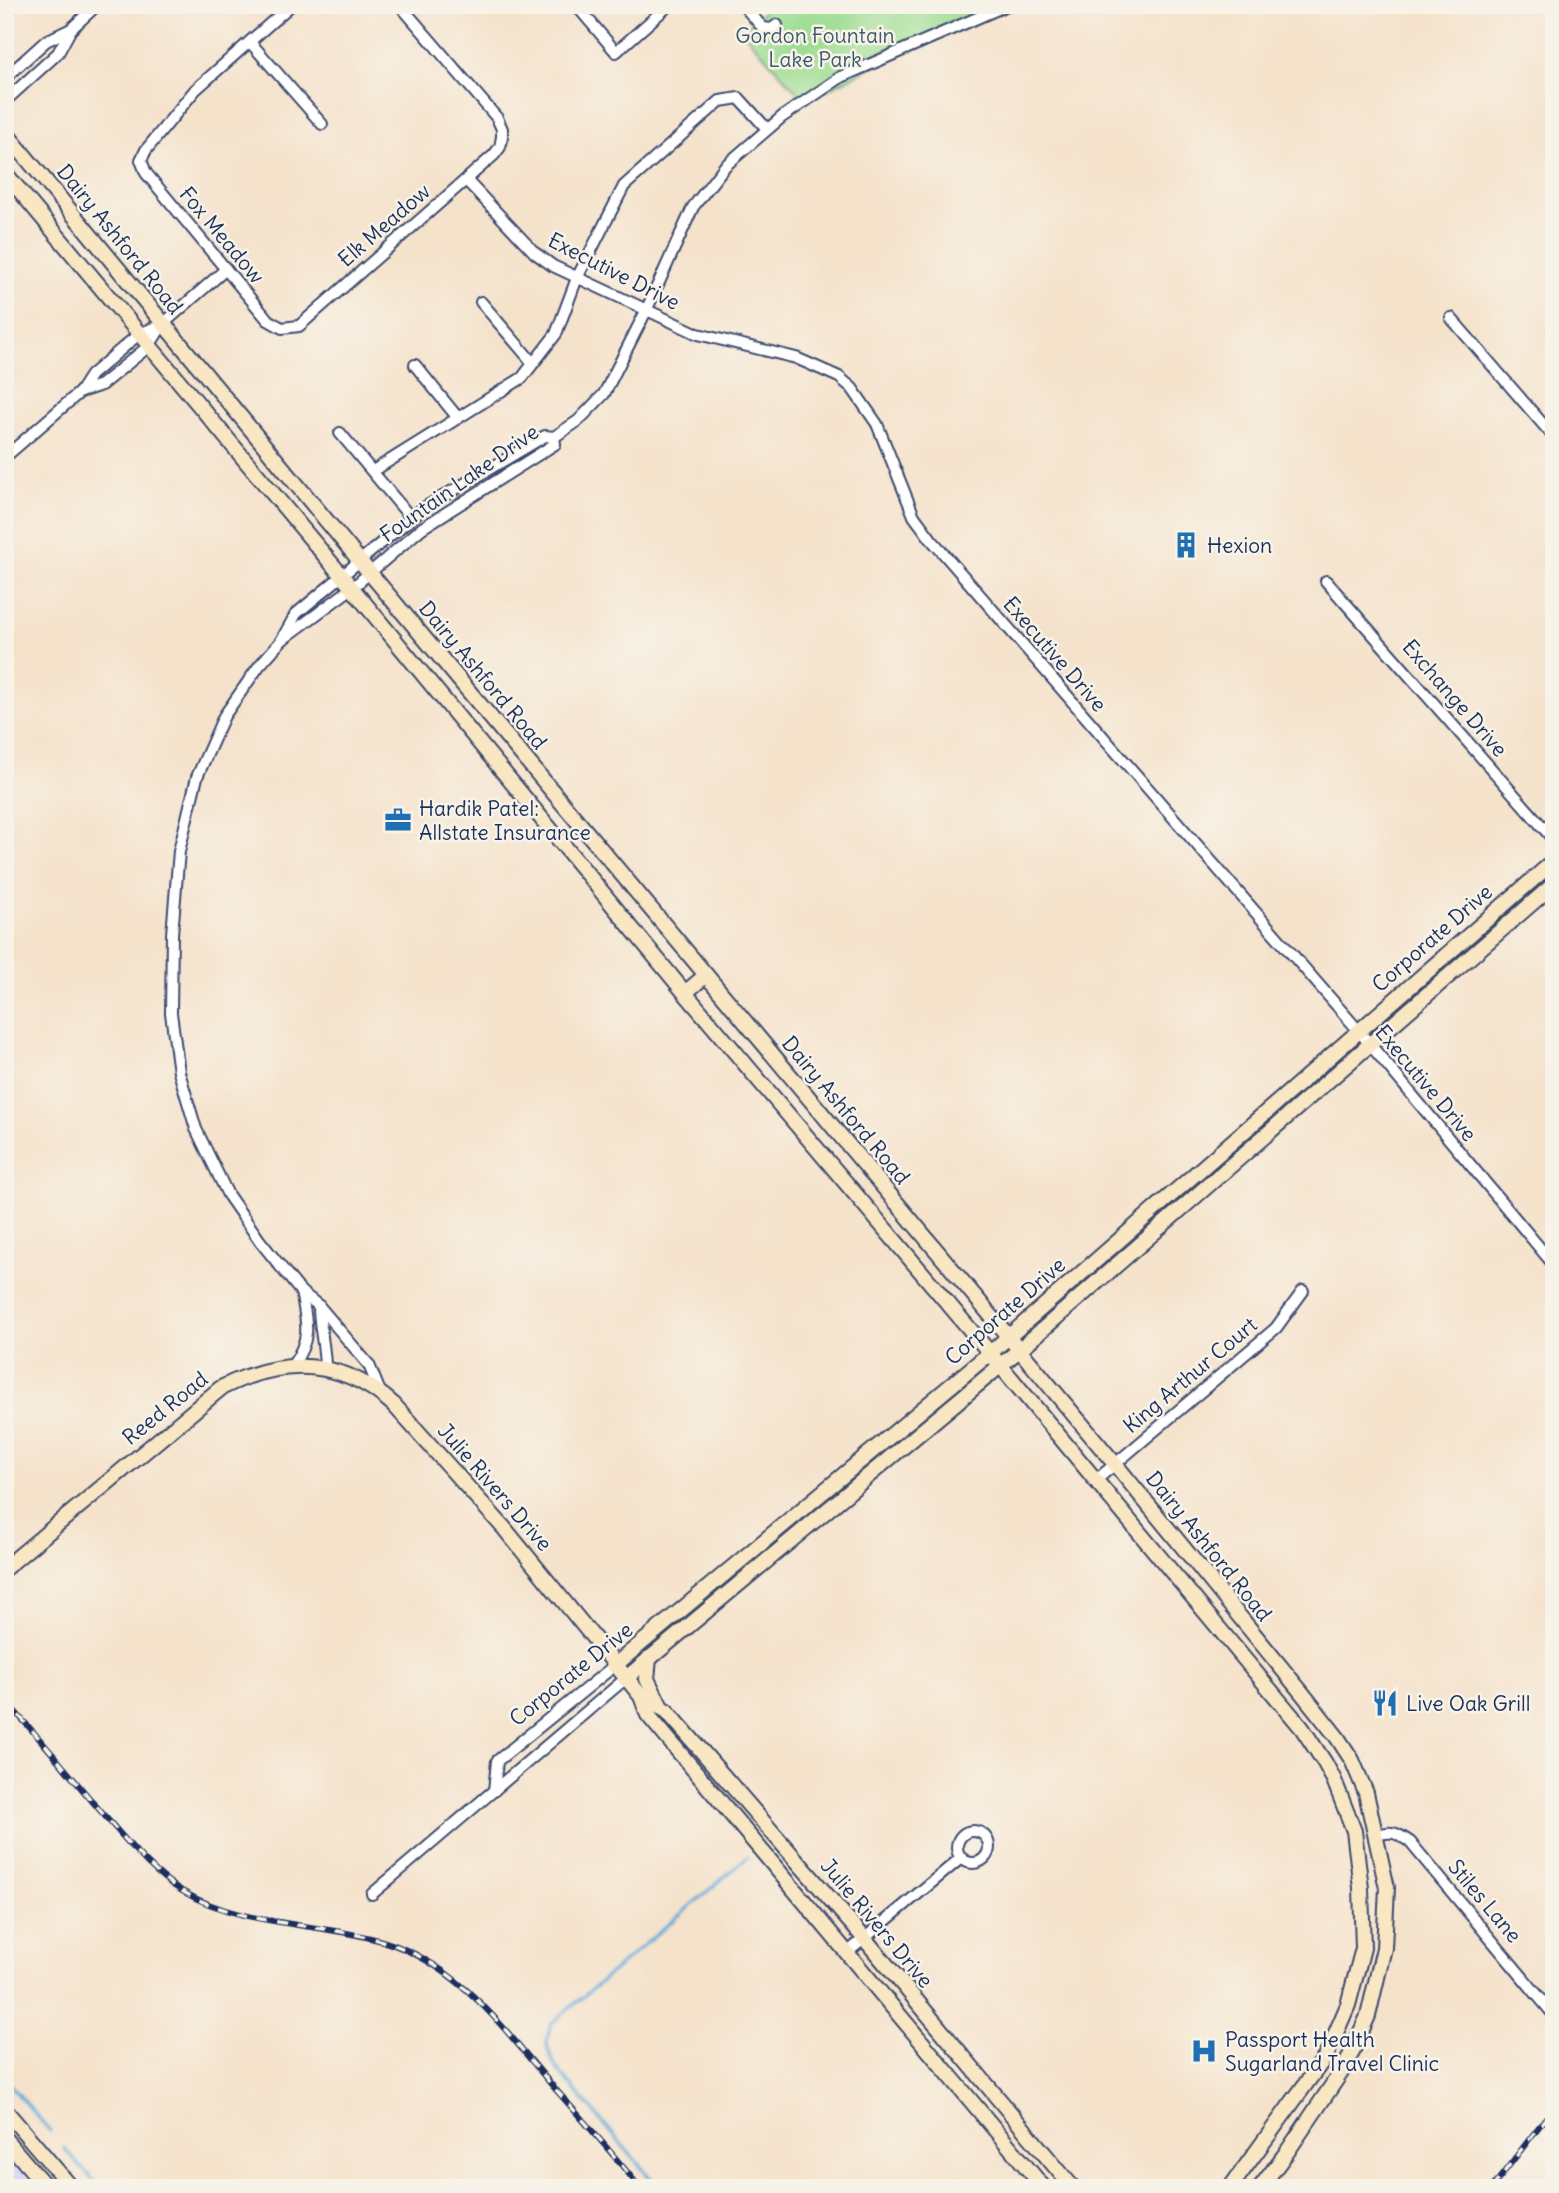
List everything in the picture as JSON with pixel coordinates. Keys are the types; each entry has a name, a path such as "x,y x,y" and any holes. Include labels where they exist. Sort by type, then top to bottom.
{"main road":[{"name":"Dairy Ashford Road","path":"5,132 1115,1464 1302,1693 1352,1760 1366,1793 1387,1888 1384,1948 1368,2016 1346,2065 1260,2188"},
{"path":"5,173 342,575 685,993 1285,1707 1325,1763 1354,1831 1361,1888 1363,1948 1348,2004 1326,2056 1230,2188"},
{"path":"247,463 265,447"},
{"path":"478,742 498,726"},
{"name":"Corporate Drive","path":"614,1666 990,1353 1554,861"},
{"name":"Corporate Drive","path":"625,1679 1019,1350 1554,884"},
{"path":"611,904 632,886"},
{"path":"685,993 706,975"},
{"name":"Reed Road","path":"5,1568 221,1388 251,1374 292,1366 325,1368 345,1373 380,1392"},
{"name":"Julie Rivers Drive","path":"380,1392 504,1528 640,1696 648,1715 1044,2188"},
{"path":"1251,1667 1269,1652"},
{"path":"649,1658 647,1679 660,1705"},
{"path":"1285,1707 1302,1693"},
{"name":"Julie Rivers Drive","path":"640,1696 660,1705 864,1938 1073,2188"},
{"path":"785,1877 802,1867"},
{"path":"965,2094 981,2080"},
{"path":"5,2110 72,2188"},
{"path":"5,2139 47,2188"}],"street":[{"path":"5,78 46,41 71,29 97,5"},
{"path":"291,5 250,41 322,124"},
{"name":"Elk Meadow","path":"282,328 299,326 500,147 502,129 497,118 400,5"},
{"path":"576,5 616,52 669,5"},
{"path":"743,5 763,29 768,30 778,24"},
{"name":"Fountain Lake Drive","path":"359,560 411,518 471,479 545,436 554,437 578,421 604,394 646,311 693,207 724,166 767,130 841,76 1007,5"},
{"path":"5,101 58,52 71,29"},
{"name":"Fox Meadow","path":"250,41 195,90 146,150 141,160 146,173 268,320 282,328"},
{"path":"373,471 522,378 556,334 577,278 624,186 720,101 739,98 767,130"},
{"name":"Executive Drive","path":"466,180 535,253 553,266 698,334 814,364 839,377 852,388 877,424 914,516 930,539 1358,1030 1554,1265"},
{"path":"80,392 101,385 149,346 163,324 226,269"},
{"path":"481,302 533,363"},
{"path":"1451,317 1554,437"},
{"path":"5,457 80,392 91,375 139,334 163,324"},
{"path":"415,365 457,418"},
{"path":"340,433 411,518"},
{"name":"Fountain Lake Drive","path":"352,588 422,528 555,444 554,437"},
{"path":"471,479 479,492"},
{"name":"Julie Rivers Drive","path":"359,560 296,614 281,641 259,666 224,716 197,777 178,851 172,934 171,1013 179,1072 196,1129 228,1195 301,1292 319,1306 369,1365 380,1392"},
{"name":"Exchange Drive","path":"1326,581 1554,840"},
{"name":"Julie Rivers Drive","path":"281,641 352,588"},
{"path":"1090,1265 1101,1278"},
{"name":"King Arthur Court","path":"1095,1481 1276,1328 1303,1291"},
{"name":"Julie Rivers Drive","path":"292,1366 300,1355 306,1338 307,1323 301,1292"},
{"path":"319,1306 325,1368"},
{"path":"806,1506 817,1519"},
{"name":"Corporate Drive","path":"494,1791 497,1761 614,1666"},
{"name":"Corporate Drive","path":"372,1894 625,1679"},
{"path":"576,1698 587,1710"},
{"name":"Stiles Lane","path":"1376,1835 1390,1831 1410,1842 1554,2015"},
{"path":"848,1952 961,1858"}],"shaded area":[{"path":"5,2150 38,2188 5,2188"}],"green space":[{"name":"Gordon Fountain Lake Park","path":"771,5 1007,5 906,49 805,101 742,31"}],"waterway":[{"path":"659,2188 557,2069 549,2052 548,2036 552,2023 748,1857"},
{"path":"5,2079 50,2131"},
{"path":"64,2148 100,2188"}],"railway":[{"path":"5,1701 135,1850 152,1868 182,1891 205,1903 255,1918 382,1941 433,1964 496,2019 640,2188"},
{"path":"1492,2188 1554,2107"}],"place":[{"name":"Hexion","path":"1186,545"},
{"name":"Hardik Patel: Allstate Insurance","path":"398,820"},
{"name":"Live Oak Grill","path":"1385,1703"},
{"name":"Passport Health Sugarland Travel Clinic","path":"1204,2051"}]}
